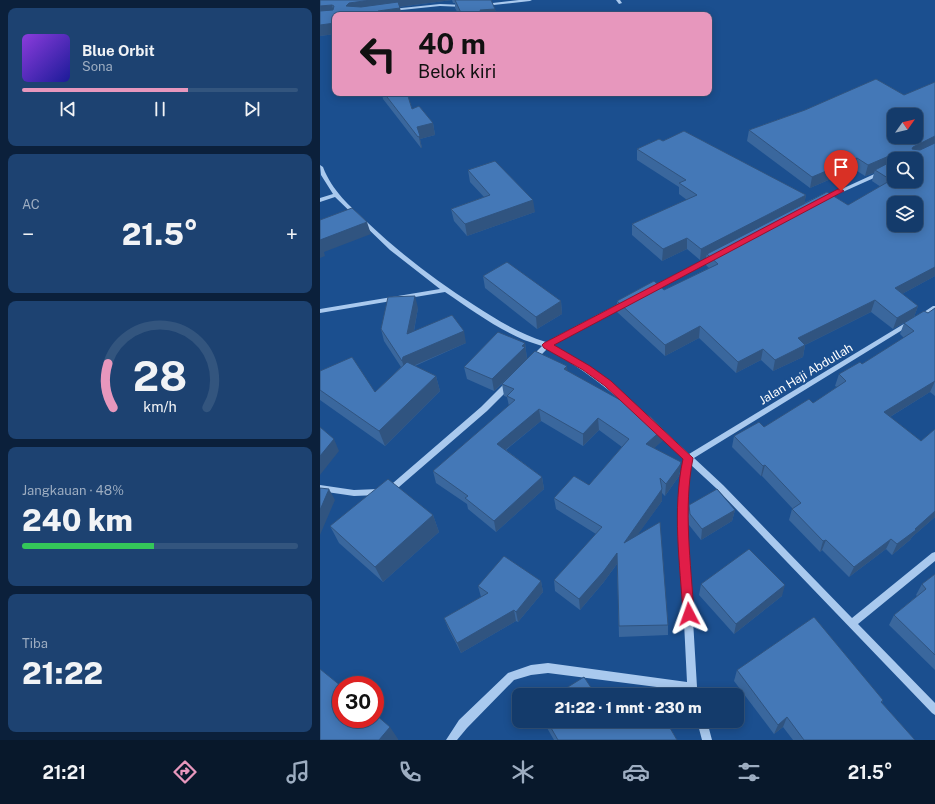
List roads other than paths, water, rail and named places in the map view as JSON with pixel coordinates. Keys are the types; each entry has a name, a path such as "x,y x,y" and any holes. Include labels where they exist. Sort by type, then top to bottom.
{"street":[{"path":"480,6 530,0"},
{"path":"389,11 440,5 466,6"},
{"path":"320,168 325,181 336,195 375,233 445,290 498,323 530,339 547,345 586,368 608,384 720,487 935,710"},
{"path":"821,200 887,171"},
{"path":"320,200 336,195"},
{"path":"645,293 722,252"},
{"path":"320,311 445,290"},
{"path":"526,366 547,345 631,300"},
{"name":"Jalan Haji Abdullah","path":"688,458 935,308"},
{"path":"320,488 354,493 378,492 396,485 484,409 515,377"},
{"path":"688,458 682,503 693,688"},
{"path":"851,624 935,556"},
{"path":"451,740 463,724 511,676 531,670 548,668 674,688"},
{"path":"704,728 707,740"}]}
